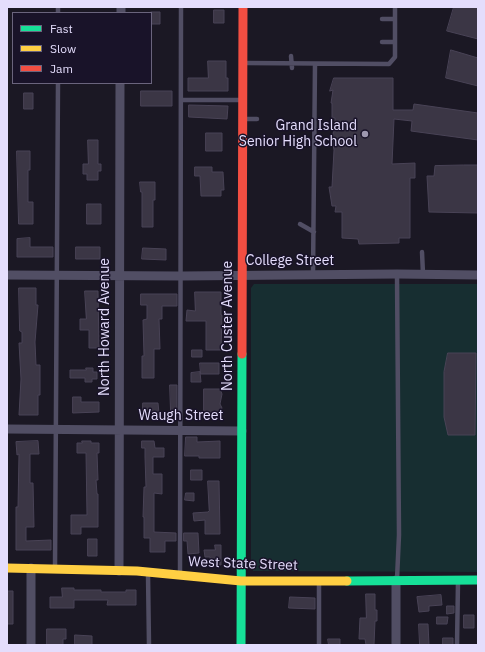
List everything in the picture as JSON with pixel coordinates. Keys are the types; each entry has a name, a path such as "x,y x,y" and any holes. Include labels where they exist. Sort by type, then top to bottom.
{"street":[{"name":"North Custer Avenue","path":"241,645 243,7"},
{"name":"North Howard Avenue","path":"119,571 120,84"},
{"name":"College Street","path":"7,275 478,275"},
{"name":"Waugh Street","path":"7,429 242,431"},
{"name":"West State Street","path":"7,568 148,572 241,581 478,580"},
{"path":"31,568 31,645"},
{"path":"396,580 396,645"}],"lane":[{"path":"180,576 182,7"},
{"path":"243,63 292,66 315,64 389,64 395,57 395,7"},
{"path":"382,19 395,19"},
{"path":"382,42 395,42"},
{"path":"291,56 292,66"},
{"path":"313,275 315,64"},
{"path":"55,569 58,84"},
{"path":"182,100 243,100"},
{"path":"243,119 257,119"},
{"path":"300,224 314,232"},
{"path":"422,252 423,274"},
{"path":"396,580 399,535 397,274"},
{"path":"148,572 148,645"},
{"path":"319,580 319,645"},
{"path":"457,645 458,580"}],"green space":[{"path":"254,284 478,284 478,572 253,571 251,561 251,288"}],"building":[{"path":"454,7 478,7 478,39 447,31"},
{"path":"214,10 224,10 224,23 214,23"},
{"path":"152,12 160,12 160,24 152,24"},
{"path":"451,50 478,58 478,86 446,78"},
{"path":"208,61 226,61 228,91 188,91 188,78 208,78"},
{"path":"334,78 393,78 393,110 413,110 414,104 478,113 478,140 411,131 412,121 394,119 392,164 415,163 415,178 410,178 410,238 399,238 399,243 359,244 358,239 342,238 342,212 335,212 336,206 332,206 329,187 332,187 334,150 332,139 335,129 335,118 332,118 331,103 333,90 330,91"},
{"path":"141,91 172,91 172,106 141,106"},
{"path":"24,93 33,93 33,109 24,109"},
{"path":"189,105 228,106 227,119 189,117"},
{"path":"206,133 222,133 222,151 206,151"},
{"path":"88,140 98,140 98,164 101,164 101,171 98,171 98,180 87,180 87,174 83,174 83,164 88,164"},
{"path":"17,151 30,151 30,170 28,170 28,202 33,202 33,224 19,224"},
{"path":"478,165 478,213 429,212 427,176 434,176 435,166"},
{"path":"195,167 212,167 212,172 223,172 224,190 221,190 221,196 201,196 200,176 195,176"},
{"path":"140,182 155,182 153,227 142,227 142,192"},
{"path":"87,204 101,204 101,224 87,224"},
{"path":"30,238 30,247 53,247 53,257 17,257 17,239"},
{"path":"76,247 100,247 100,259 76,259"},
{"path":"143,248 166,249 166,260 142,259"},
{"path":"19,288 36,288 36,305 38,305 35,342 36,365 40,365 38,415 19,415 21,379 19,343 22,343 22,332 20,331"},
{"path":"85,291 98,291 99,348 89,348 89,330 80,330 80,319 86,319"},
{"path":"195,292 221,292 221,350 206,350 206,321 186,321 187,310 195,311"},
{"path":"141,294 177,294 177,306 162,306 162,319 159,319 160,349 154,349 154,378 142,378 142,356 144,356 143,320 147,319 147,305 141,305"},
{"path":"192,350 202,350 202,357 192,357"},
{"path":"448,353 476,353 475,435 448,435 444,417 444,372"},
{"path":"200,363 219,363 219,374 201,374"},
{"path":"86,368 93,368 93,372 97,372 97,379 92,379 92,382 85,382 85,378 70,378 70,370 86,370"},
{"path":"200,372 201,382 191,382 191,373"},
{"path":"170,385 177,385 177,411 171,412"},
{"path":"204,389 220,389 222,394 220,404 222,408 220,412 204,413"},
{"path":"73,397 81,397 81,402 99,402 99,412 73,413"},
{"path":"143,403 158,403 159,413 143,413"},
{"path":"186,437 197,437 197,442 220,441 220,458 185,456"},
{"path":"38,441 39,454 30,454 30,483 33,483 34,527 26,527 26,541 51,540 51,550 16,550 16,507 18,507 19,454 17,455 16,442"},
{"path":"82,441 99,443 99,453 97,453 98,480 96,480 98,494 98,527 81,527 81,534 71,534 71,515 87,515 86,453 77,453 77,443 82,443"},
{"path":"142,441 154,441 155,448 164,448 164,457 153,457 153,474 162,474 162,494 154,493 154,532 176,533 176,541 165,541 165,552 150,552 150,538 144,538 144,487 146,487 145,448 142,448"},
{"path":"191,470 202,470 202,480 191,480"},
{"path":"208,481 219,481 220,534 205,534 205,520 194,521 193,513 209,511"},
{"path":"186,493 194,493 194,501 185,500"},
{"path":"184,533 198,533 199,553 188,554 187,541 184,541"},
{"path":"88,539 97,539 97,556 88,556"},
{"path":"215,545 221,545 221,565 211,565 210,557 205,557 204,550 215,550"},
{"path":"62,588 74,588 74,590 101,590 101,592 126,592 126,590 136,590 136,605 107,605 108,600 74,600 74,608 50,608 50,597 62,597"},
{"path":"7,591 13,591 13,624 7,624"},
{"path":"366,594 375,594 377,621 375,621 374,645 366,645 365,639 359,639 360,618 366,618"},
{"path":"441,595 442,605 429,606 429,611 419,612 417,597"},
{"path":"290,597 315,598 315,609 289,608"},
{"path":"447,606 454,606 454,613 447,614"},
{"path":"464,615 474,615 474,628 464,628"},
{"path":"437,617 448,617 447,624 437,624"},
{"path":"419,624 428,624 429,645 420,645"},
{"path":"47,629 66,629 66,639 63,639 63,645 47,645"},
{"path":"75,635 92,636 92,645 75,645"},
{"path":"443,638 453,638 453,645 443,645"},
{"path":"328,639 340,639 340,645 329,645"}],"traffic: fast":[{"path":"241,645 242,354"},
{"path":"347,581 478,580"}],"traffic: slow":[{"path":"7,568 137,571 241,581 347,581"}],"traffic: jam":[{"path":"242,354 243,7"}],"place":[{"name":"Grand Island Senior High School","path":"365,134"}]}
